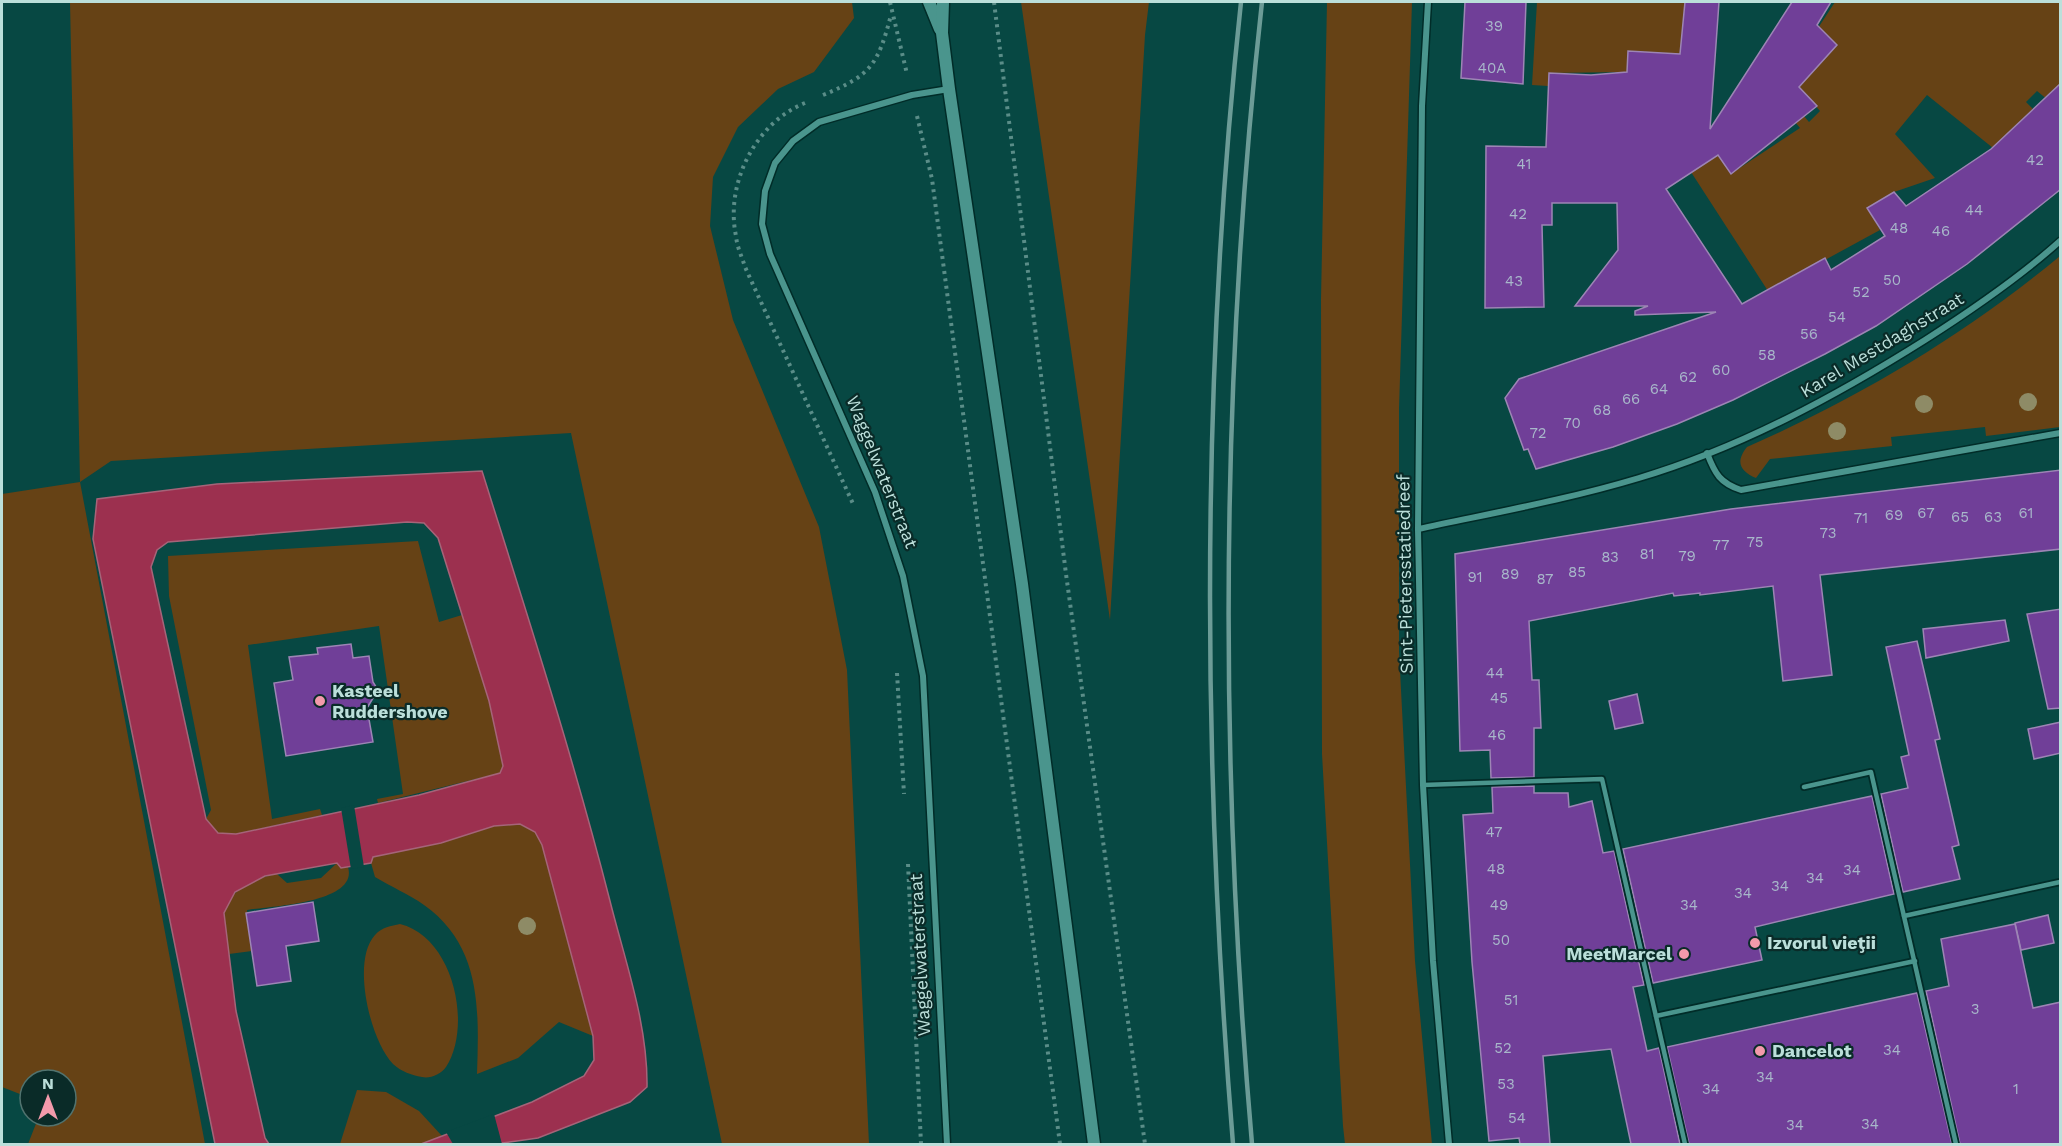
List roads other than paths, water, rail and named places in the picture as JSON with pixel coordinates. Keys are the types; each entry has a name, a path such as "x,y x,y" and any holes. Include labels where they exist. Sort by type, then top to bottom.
{"main road":[{"path":"929,2 942,33"},
{"path":"943,2 942,33 949,89 1022,584 1094,1144"}],"street":[{"name":"Sint-Pietersstatiedreef","path":"1428,2 1422,106 1418,529 1423,785 1433,962 1449,1144"},
{"name":"Waggelwaterstraat","path":"947,1144 923,676 903,576 875,492 770,254 762,224 765,191 775,163 794,141 819,122 912,95 949,89"},
{"name":"Karel Mestdaghstraat","path":"1418,529 1558,500 1641,478 1707,453 1808,408 1881,367 1969,312 2061,241"},
{"path":"1707,453 1716,475 1725,485 1741,490 2061,433"}],"lane":[{"path":"1804,787 1871,772 1956,1144"},
{"path":"1423,785 1602,779 1685,1144"},
{"path":"1904,916 2061,882"},
{"path":"1656,1016 1915,961"}],"railway":[{"path":"1233,1144 1215,859 1210,573 1212,430 1218,287 1241,2"},
{"path":"1252,1144 1241,1002 1234,859 1229,573 1238,287 1248,144 1262,2"}],"place":[{"name":"Kasteel Ruddershove","path":"320,701"},
{"name":"Izvorul vieţii","path":"1755,943"},
{"name":"MeetMarcel","path":"1684,954"},
{"name":"Dancelot","path":"1760,1051"}]}
